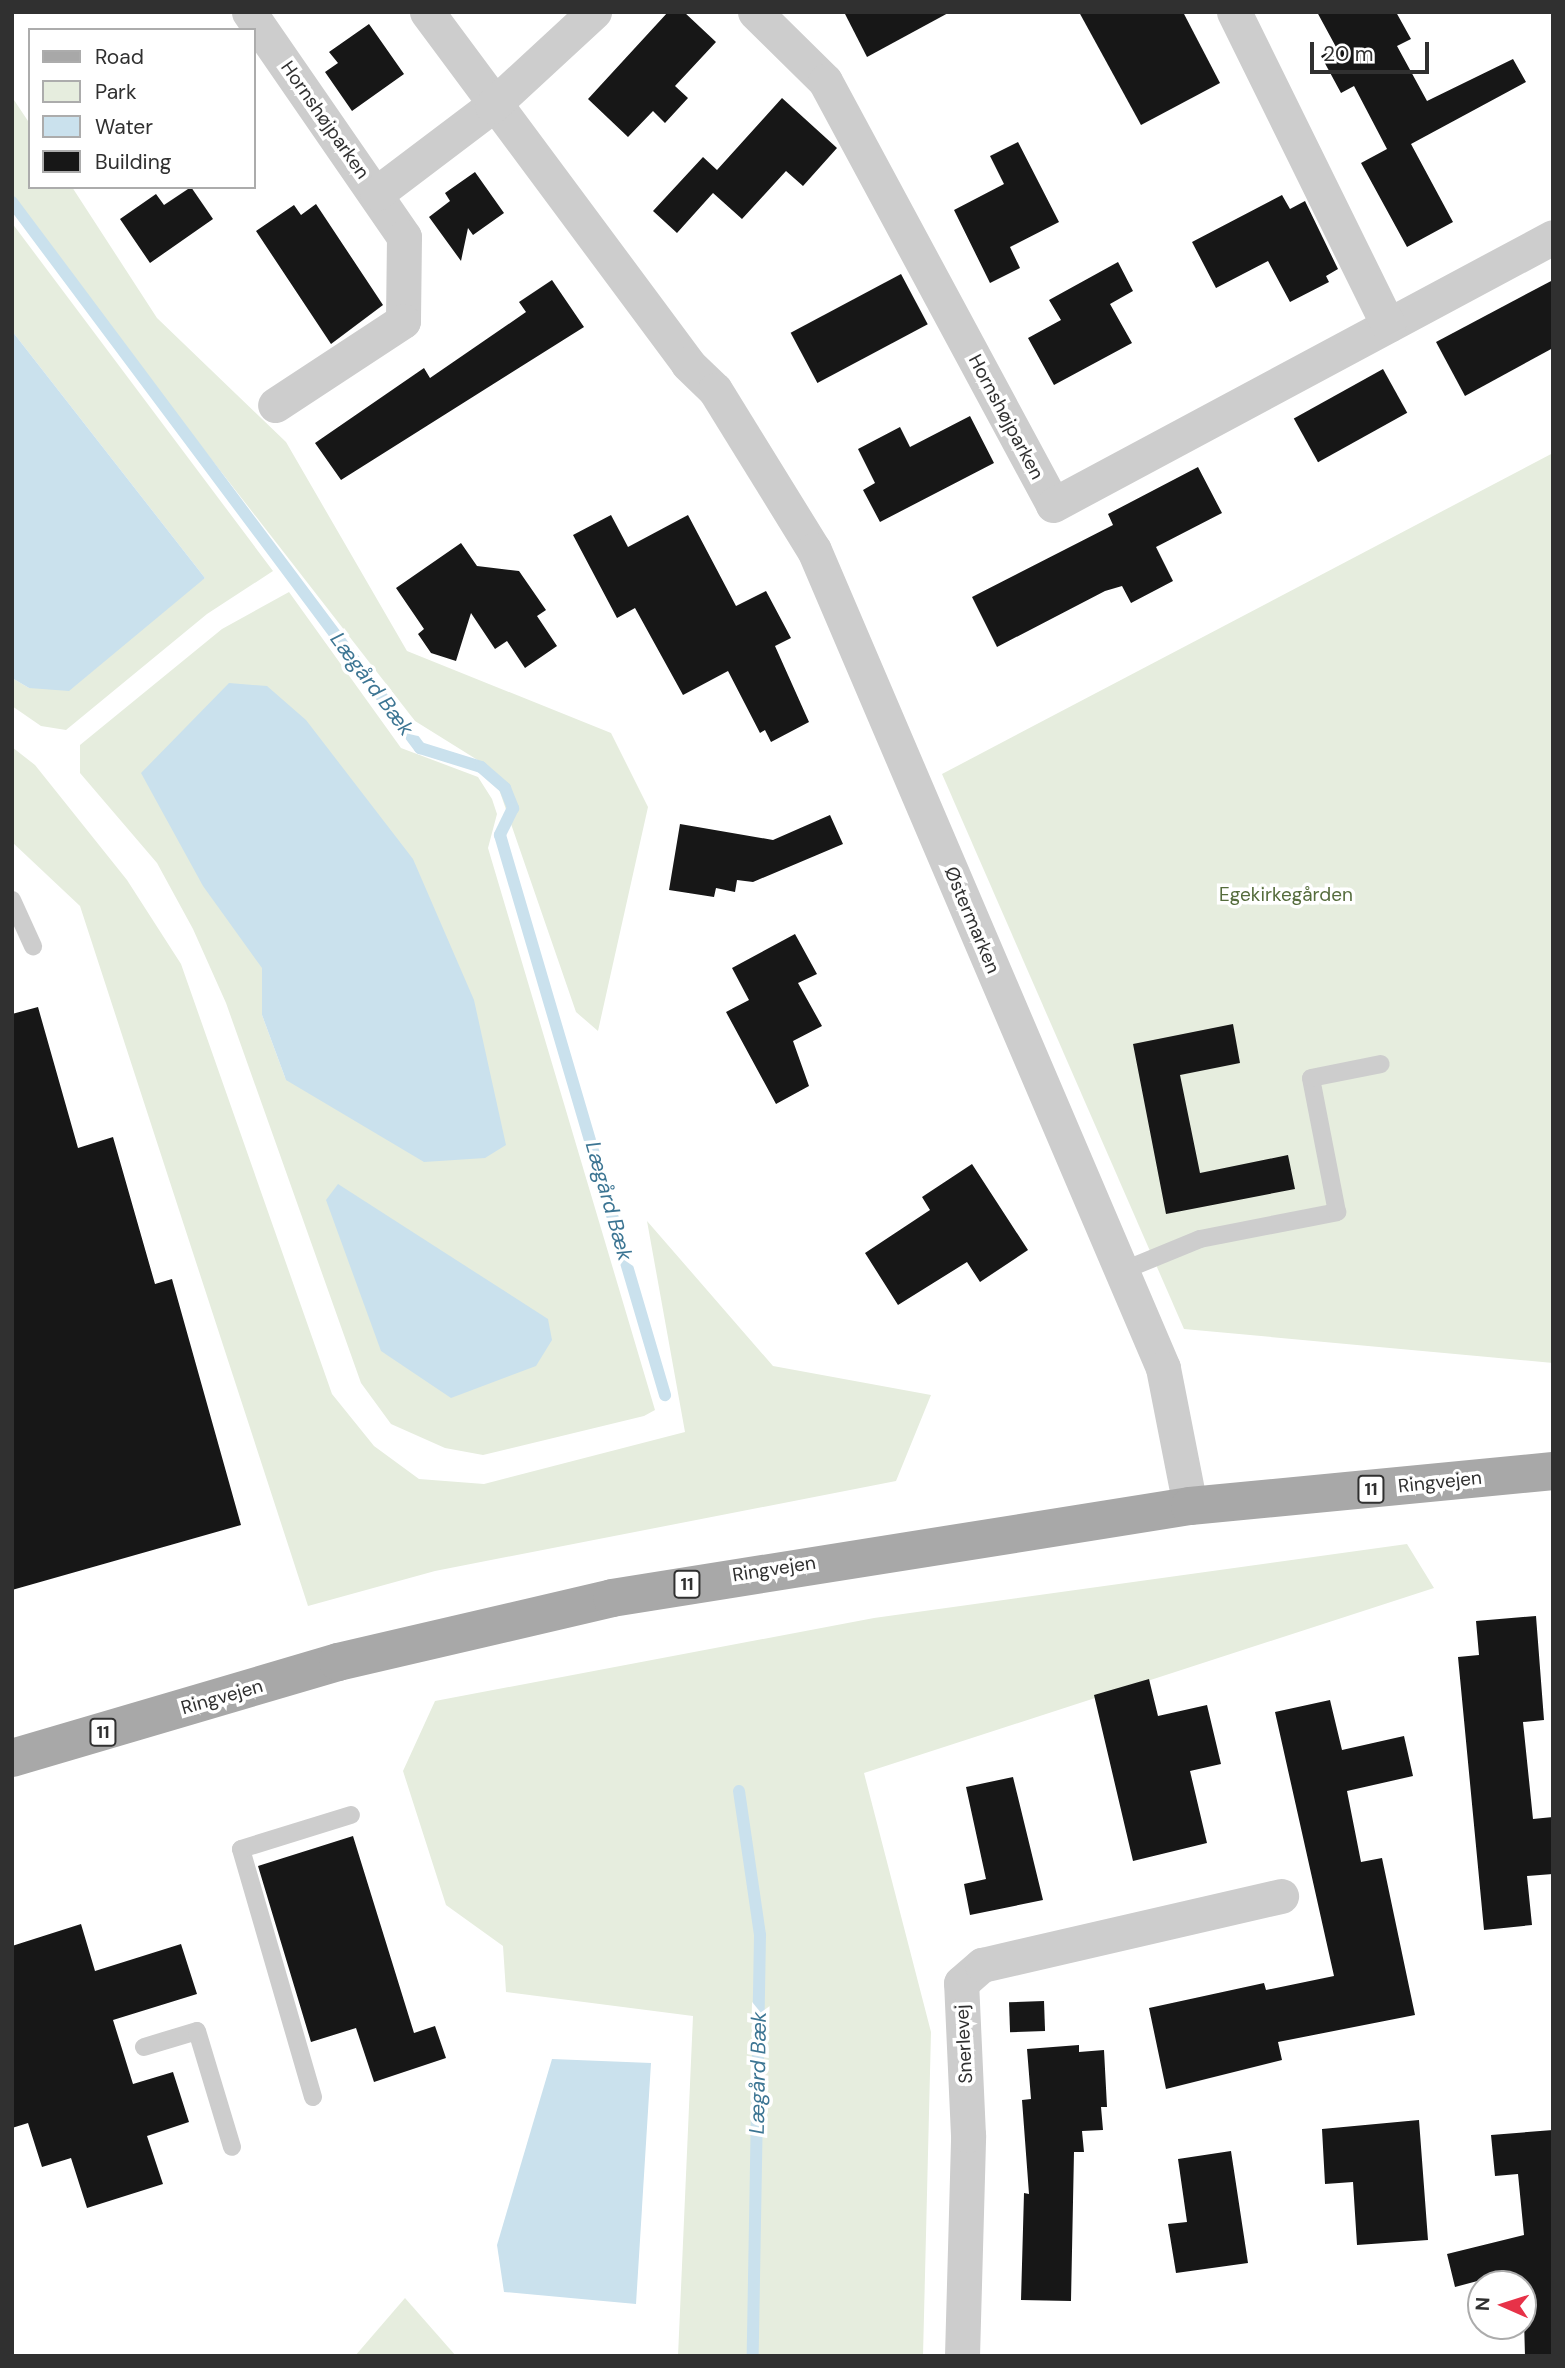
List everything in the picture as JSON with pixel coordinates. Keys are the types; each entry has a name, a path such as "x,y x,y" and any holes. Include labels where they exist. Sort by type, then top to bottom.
{"main road":[{"name":"Ringvejen","path":"12,1758 338,1662 612,1598 1190,1506 1553,1471"}],"street":[{"name":"Hornshøjparken","path":"249,12 377,193 404,237 403,321 275,405"},
{"path":"427,12 492,106"},
{"name":"Hornshøjparken","path":"377,193 492,106 594,12"},
{"name":"Hornshøjparken","path":"755,12 825,81 1054,505 1553,237"},
{"path":"1234,12 1388,325"},
{"name":"Østermarken","path":"492,106 688,364 715,390 814,550 1163,1368 1190,1506"},
{"name":"Snerlevej","path":"962,2356 968,2135 961,1983 982,1965 1280,1896"}],"lane":[{"path":"12,900 33,946"},
{"path":"1122,1271 1200,1239 1338,1212 1311,1078 1381,1065"},
{"path":"313,2097 241,1849 351,1815"},
{"path":"144,2047 197,2031 232,2147"}],"green space":[{"path":"12,97 28,121 28,189 73,189 157,318 286,442 407,651 611,733 648,807 598,1031 576,1012 492,769 415,721 12,203"},
{"path":"12,223 273,571 207,614 66,730 41,726 12,706 12,678 29,688 205,578 12,331"},
{"name":"Egekirkegården","path":"1553,453 1553,1363 1184,1329 942,774"},
{"path":"289,592 401,748 478,777 492,799 497,814 488,848 655,1410 644,1416 483,1455 445,1448 391,1424 361,1383 226,1003 193,929 157,863 80,773 80,745 222,629","holes":["262,969 286,1080 262,1015"]},
{"path":"12,747 35,765 127,880 181,964 332,1394 374,1446 419,1479 484,1484 685,1432 647,1221 773,1366 931,1395 896,1481 435,1571 308,1606 80,906 12,842"},
{"path":"1407,1544 1434,1588 864,1773 931,2032 923,2356 678,2356 693,2016 506,1992 503,1946 446,1905 403,1771 435,1701 874,1618"},
{"path":"405,2298 456,2356 355,2356"}],"water":[{"path":"12,331 205,578 69,691 29,688 12,678"},
{"path":"229,683 267,686 306,720 413,859 474,1000 506,1145 485,1158 424,1162 286,1080 262,1015 262,968 203,886 141,773"},
{"path":"338,1184 548,1319 552,1340 536,1366 451,1398 381,1351 326,1200"},
{"path":"552,2059 651,2063 636,2304 504,2292 497,2245"}],"building":[{"path":"668,12 684,12 716,42 675,86 688,98 665,123 653,111 628,137 588,99"},
{"path":"844,12 950,12 867,57"},
{"path":"1079,12 1183,12 1220,83 1141,125"},
{"path":"1317,12 1396,12 1411,39 1397,46 1427,101 1513,59 1526,82 1411,144 1453,222 1407,247 1361,163 1387,149 1354,86 1341,93 1321,56 1336,47"},
{"path":"369,24 404,74 352,111 325,72 338,63 329,52"},
{"path":"782,98 837,148 803,186 786,171 742,219 713,193 677,233 653,211 703,157 717,170"},
{"path":"1018,142 1059,222 1010,247 1020,268 990,283 954,210 1004,184 990,156"},
{"path":"475,172 504,213 473,235 468,228 461,261 429,217 450,201 445,193"},
{"path":"188,189 192,189 213,219 150,263 120,219 156,194 164,205"},
{"path":"1282,195 1290,209 1305,201 1338,269 1326,276 1329,282 1290,302 1268,261 1216,288 1192,242"},
{"path":"316,204 383,305 331,344 256,231 294,205 301,215"},
{"path":"1118,262 1133,291 1110,304 1132,343 1054,385 1028,338 1061,320 1049,300"},
{"path":"901,274 928,324 817,383 791,333"},
{"path":"552,280 584,327 341,480 315,443 424,368 430,378 526,312 519,302"},
{"path":"1553,280 1553,348 1465,396 1436,342"},
{"path":"1383,369 1407,413 1318,462 1294,418"},
{"path":"970,416 994,463 880,522 863,490 875,483 858,449 900,427 910,447"},
{"path":"1198,467 1222,513 1156,547 1173,581 1131,603 1122,586 1105,591 997,647 972,597 1113,525 1108,514"},
{"path":"611,515 628,547 688,515 736,606 766,591 791,638 775,646 809,722 771,742 765,730 760,733 728,671 683,695 635,608 617,618 573,535"},
{"path":"461,543 477,566 519,571 546,610 537,616 557,646 525,668 507,641 495,649 471,613 456,661 431,653 418,634 424,629 396,588"},
{"path":"830,815 843,844 753,882 737,880 735,892 716,888 714,897 669,890 680,824 773,840"},
{"path":"795,934 817,974 798,983 822,1026 793,1041 809,1086 776,1104 726,1012 749,1000 732,968"},
{"path":"38,1007 78,1148 113,1137 155,1284 172,1279 241,1525 12,1590 12,1014"},
{"path":"1233,1024 1240,1063 1180,1075 1200,1173 1288,1155 1295,1189 1166,1214 1133,1044"},
{"path":"972,1164 1028,1250 980,1282 967,1262 898,1305 865,1253 930,1210 922,1197"},
{"path":"1536,1616 1544,1720 1523,1722 1533,1819 1553,1817 1553,1874 1527,1876 1532,1925 1484,1930 1458,1657 1479,1655 1476,1621"},
{"path":"1149,1679 1158,1716 1207,1705 1221,1764 1190,1771 1207,1843 1133,1861 1094,1695"},
{"path":"1330,1700 1342,1750 1404,1736 1413,1776 1347,1791 1361,1862 1382,1858 1415,2015 1278,2042 1282,2060 1166,2089 1149,2008 1264,1983 1266,1990 1334,1976 1275,1712"},
{"path":"1013,1777 1043,1900 970,1915 964,1884 986,1879 966,1787"},
{"path":"353,1836 414,2033 435,2026 446,2058 374,2082 356,2028 311,2042 258,1866"},
{"path":"81,1924 95,1971 181,1944 197,1994 113,2020 133,2084 173,2072 189,2122 147,2136 163,2184 87,2208 71,2158 42,2167 28,2123 12,2128 12,1946"},
{"path":"1044,2001 1045,2031 1010,2032 1009,2002"},
{"path":"1079,2045 1079,2052 1104,2050 1107,2107 1101,2107 1103,2130 1082,2131 1084,2152 1074,2152 1071,2301 1021,2300 1024,2193 1029,2194 1022,2100 1031,2099 1027,2049"},
{"path":"1419,2120 1428,2240 1357,2245 1353,2182 1325,2184 1322,2129"},
{"path":"1553,2130 1553,2356 1525,2356 1525,2340 1537,2340 1537,2270 1467,2270 1467,2284 1455,2287 1447,2254 1524,2235 1518,2174 1495,2176 1491,2135"},
{"path":"1231,2151 1248,2263 1176,2273 1168,2224 1187,2222 1178,2159"}],"waterway":[{"name":"Lægård Bæk","path":"12,202 420,748 481,767 505,788 513,808 500,835 665,1395"},
{"name":"Lægård Bæk","path":"739,1791 760,1935 753,2356"}]}
